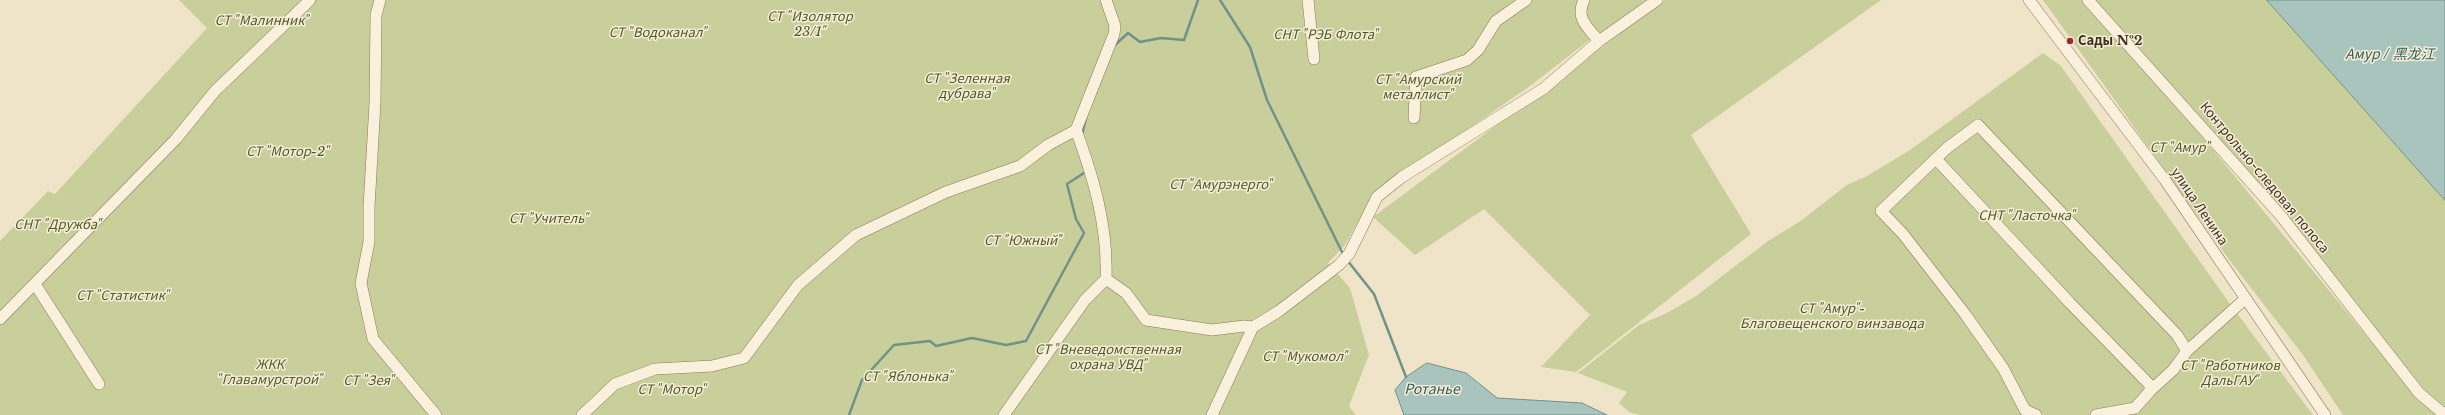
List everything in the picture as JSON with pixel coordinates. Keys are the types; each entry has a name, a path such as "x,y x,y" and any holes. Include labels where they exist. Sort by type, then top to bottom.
{"street":[{"path":"0,319 171,144 215,91 310,0"},
{"path":"380,0 376,14 369,242 361,283 373,339 436,415"},
{"path":"582,415 614,384 654,369 712,366 744,358 798,285 856,235 946,192 1020,166 1048,145 1076,130 1114,34 1115,26 1106,0"},
{"path":"1308,0 1314,59"},
{"path":"1414,118 1416,77 1468,60 1478,50 1496,22 1526,0"},
{"path":"1584,0 1580,12 1582,21 1599,41"},
{"path":"1212,415 1253,328 1309,290 1349,254 1377,197 1402,177 1543,89 1599,41 1657,0"},
{"name":"улица Ленина","path":"2029,0 2165,180 2325,415"},
{"name":"Контрольно-следовая полоса","path":"2088,0 2281,216 2419,393 2445,415"},
{"path":"2036,415 2025,410 2003,368 1965,314 1903,234 1881,211 1936,159 1978,125 2177,335 2187,351"},
{"path":"1004,415 1085,300 1106,279 1106,240 1101,211 1090,171 1076,130"},
{"path":"1936,159 2070,303 2113,344 2149,384 2151,390"},
{"path":"1106,279 1126,293 1146,320 1212,330 1244,326 1253,328"},
{"path":"35,284 99,384"},
{"path":"2096,415 2135,408 2151,390 2173,370 2187,351 2245,298"}],"green space":[{"path":"179,0 1651,0 1611,28 1592,38 1530,86 1373,195 1345,245 1328,263 1350,288 1369,355 1349,406 1356,415 0,415 0,241 48,191 55,194 207,28"},
{"path":"1665,0 1881,0 1691,135 1751,234 1576,372 1541,367 1590,315 1484,209 1415,255 1373,217"},
{"name":"СТ \"Амур\"","path":"2043,0 2084,0 2133,53 2414,393 2437,415 2343,415 2303,355 2230,261"},
{"path":"2089,0 2267,0 2445,200 2445,415 2232,152"},
{"path":"2043,53 2061,66 2230,304 2313,415 1639,415 1629,412 1619,403 1627,392 1578,373 1639,325 1667,313 1696,296 1768,241 1799,222 1847,185 1867,176 1910,150"}],"water":[{"name":"Амур / 黑龙江","path":"2267,0 2445,0 2445,200"},
{"name":"Ротанье","path":"1427,363 1466,373 1497,398 1582,403 1607,415 1404,415 1395,390 1406,377"}],"waterway":[{"path":"1115,45 1128,33 1140,42 1161,38 1184,40 1198,0"},
{"path":"1220,0 1250,47 1267,100 1344,256"},
{"path":"1082,135 1086,118"},
{"path":"849,415 862,380 894,345 930,341 936,346 972,338 1006,345 1026,341 1084,233 1076,219 1067,184 1087,171"},
{"path":"1347,260 1374,294 1406,377"}],"place":[{"name":"Сады №2","path":"2070,41"}],"park label":[{"name":"СТ \"Малинник\"","path":"262,21"},
{"name":"СТ \"Изолятор 23/1\"","path":"810,24"},
{"name":"СТ \"Водоканал\"","path":"658,33"},
{"name":"СНТ \"РЭБ Флота\"","path":"1326,35"},
{"name":"СТ \"Зеленная дубрава\"","path":"967,86"},
{"name":"СТ \"Амурский металлист\"","path":"1418,88"},
{"name":"СТ \"Мотор-2\"","path":"288,152"},
{"name":"СТ \"Амурэнерго\"","path":"1221,185"},
{"name":"СНТ \"Ласточка\"","path":"2027,216"},
{"name":"СТ \"Учитель\"","path":"549,219"},
{"name":"СНТ \"Дружба\"","path":"58,225"},
{"name":"СТ \"Южный\"","path":"1023,241"},
{"name":"СТ \"Статистик\"","path":"123,296"},
{"name":"СТ \"Амур\"- Благовещенского винзавода","path":"1832,316"},
{"name":"СТ \"Мукомол\"","path":"1305,357"},
{"name":"СТ \"Вневедомственная охрана УВД\"","path":"1108,358"},
{"name":"ЖКК \"Главамурстрой\"","path":"270,372"},
{"name":"СТ \"Работников ДальГАУ\"","path":"2230,374"},
{"name":"СТ \"Яблонька\"","path":"908,377"},
{"name":"СТ \"Зея\"","path":"369,381"},
{"name":"СТ \"Мотор\"","path":"672,390"}]}
